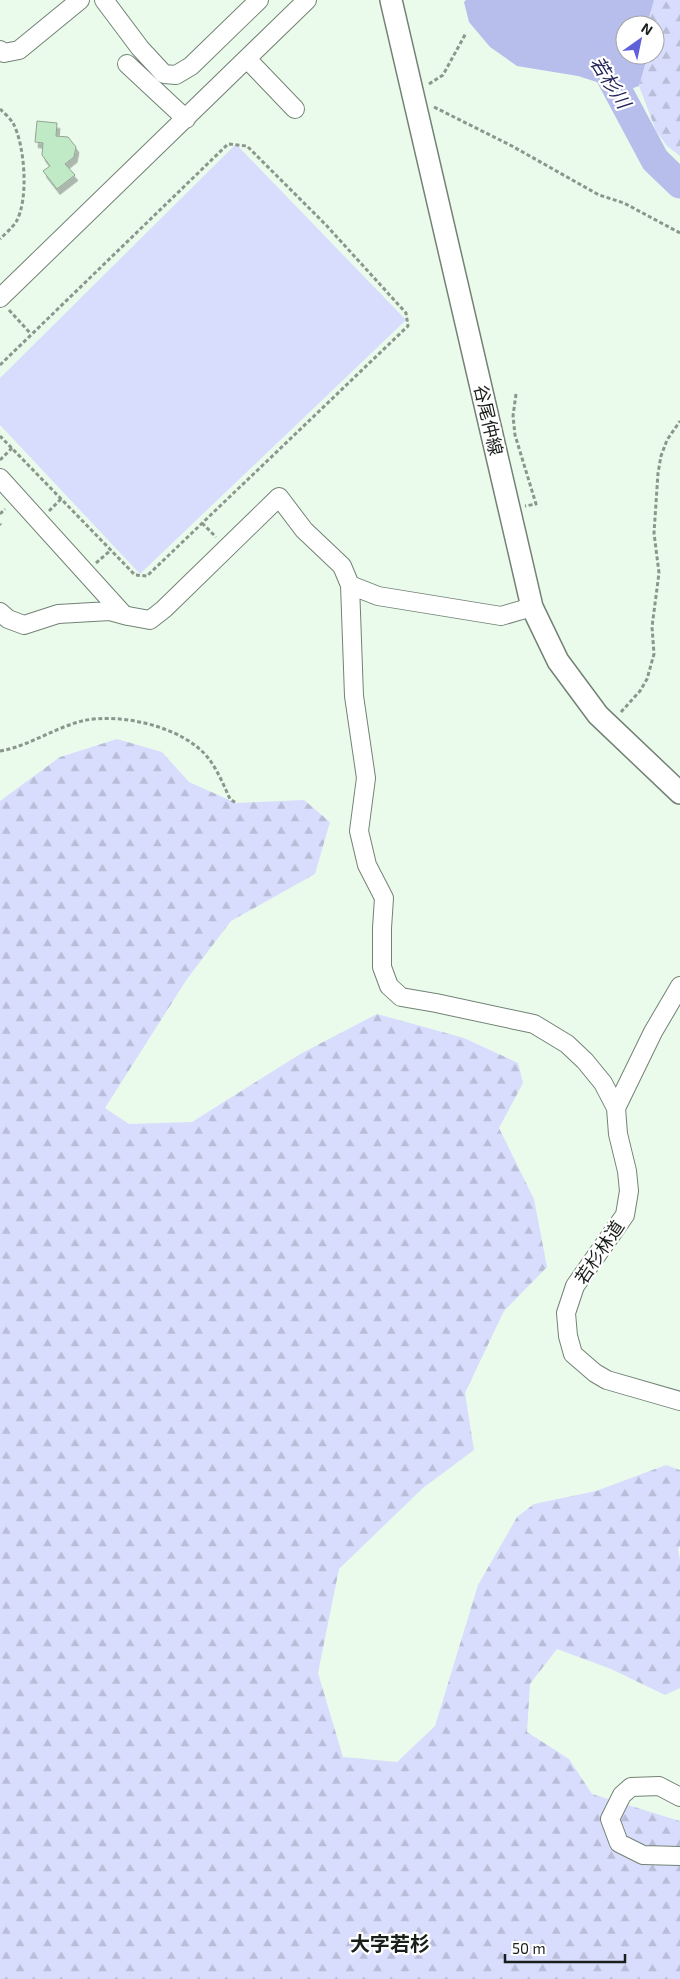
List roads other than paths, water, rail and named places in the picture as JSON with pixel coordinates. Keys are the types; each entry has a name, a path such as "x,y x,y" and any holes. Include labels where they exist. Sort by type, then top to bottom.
{"main road":[{"name":"谷尾仲線","path":"391,0 532,607 558,661 598,715 680,793"}],"street":[{"path":"0,50 4,53 19,50 80,0"},
{"path":"104,0 140,48 164,74 176,75 191,66 259,0"},
{"path":"3,303 186,119 308,0"},
{"path":"247,59 295,109"},
{"path":"127,64 186,119"},
{"path":"0,478 124,615"},
{"path":"0,612 8,619 24,625 58,614 110,611 150,620 164,609 279,497 304,530 342,566 350,585 354,696 366,778 359,831 367,864 384,898 382,967 389,986 401,997 534,1024 567,1044 585,1061 603,1083 616,1108"},
{"path":"350,585 378,596 501,616 532,607"},
{"path":"616,1108 653,1032 680,986"},
{"name":"若杉林道","path":"616,1108 618,1134 627,1171 629,1190 625,1215 575,1286 566,1313 568,1336 573,1354 595,1373 607,1380 680,1402"},
{"path":"680,1797 658,1786 631,1787 622,1795 610,1819 619,1843 643,1854 680,1856"}],"water":[{"path":"466,0 654,0 650,15 615,15 615,65 645,65 639,86 625,91 578,76 517,66 490,47 469,22 464,2"}],"waterway":[{"name":"若杉川","path":"569,0 568,7 588,46 608,72 655,160 680,184"}],"district":[{"name":"大字若杉","path":"390,1943"}]}
